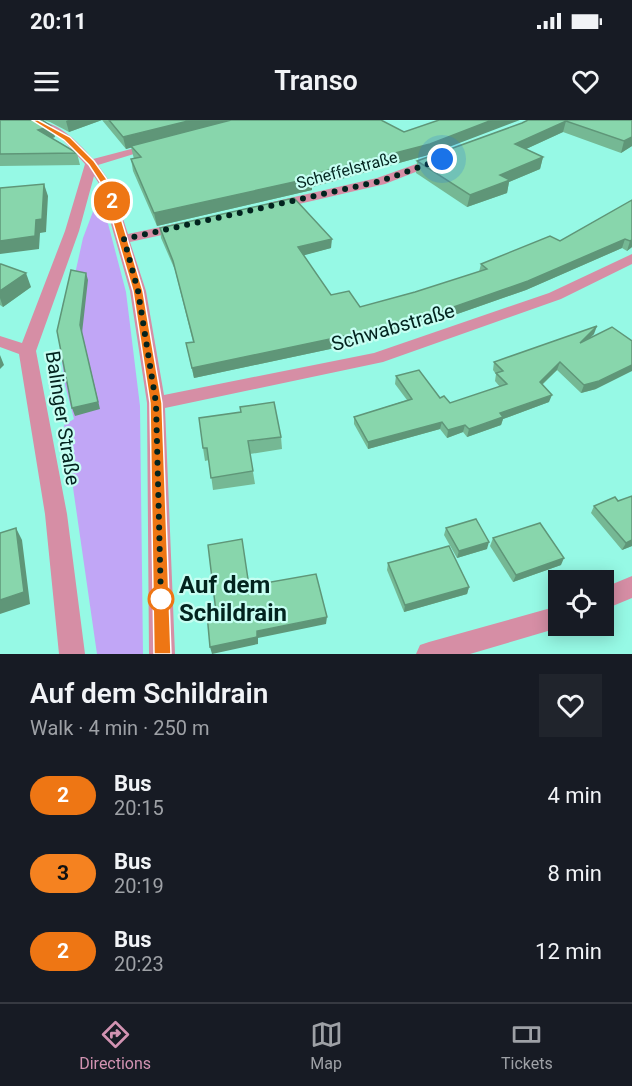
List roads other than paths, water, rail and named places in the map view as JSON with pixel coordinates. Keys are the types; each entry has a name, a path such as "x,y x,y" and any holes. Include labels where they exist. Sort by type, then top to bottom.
{"street":[{"path":"36,120 67,138 91,163 106,185 138,291 156,403 162,654"},
{"path":"91,163 168,143"},
{"name":"Scheffelstraße","path":"264,208 381,181 453,156"},
{"name":"Balinger Straße","path":"72,654 56,514 27,351 72,231 91,163"},
{"path":"124,239 194,224"},
{"name":"Schwabstraße","path":"156,403 376,358 555,297 632,258"},
{"path":"0,341 27,351"},
{"path":"614,594 632,587"},
{"path":"429,654 548,620"}],"place":[{"name":"Auf dem Schildrain","path":"161,599"}]}
